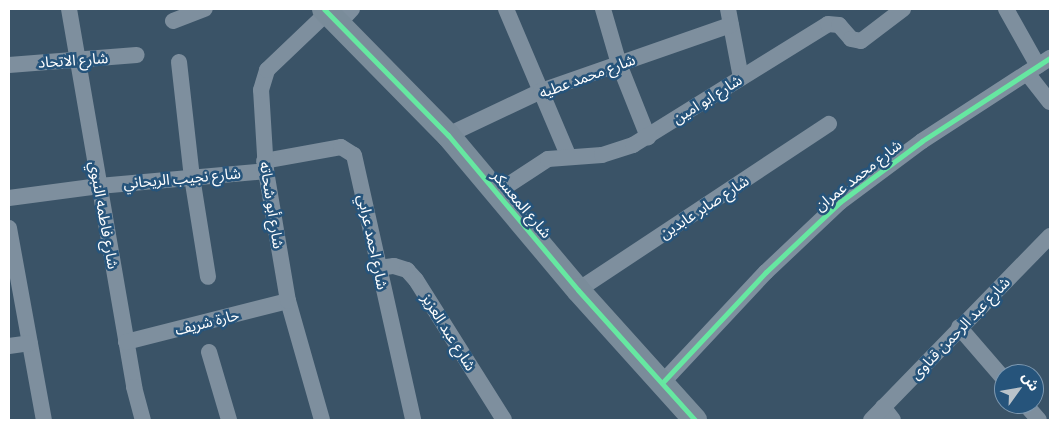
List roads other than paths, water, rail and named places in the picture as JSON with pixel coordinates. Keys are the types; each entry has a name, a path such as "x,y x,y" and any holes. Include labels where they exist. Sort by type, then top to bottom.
{"street":[{"name":"شارع فاطمه النبوي","path":"69,9 126,342 144,420"},
{"path":"172,21 205,9"},
{"path":"506,9 568,155"},
{"path":"603,9 619,64 648,137"},
{"path":"728,9 742,78"},
{"name":"شارع ابو امين","path":"496,193 548,159 568,155 618,151 648,137 828,24 839,25 851,39 861,41 903,9"},
{"path":"1006,9 1038,66 1050,102"},
{"name":"شارع المعسكر","path":"336,13 448,136 578,290 695,420"},
{"name":"شارع أبو شحاته","path":"322,420 288,301 265,166 261,90 264,76 336,13"},
{"name":"شارع محمد عطيه","path":"448,136 541,91 731,25"},
{"name":"شارع الاتحاد","path":"9,65 137,55"},
{"path":"179,62 192,177 208,277"},
{"name":"شارع محمد عمران","path":"662,383 766,272 840,202 922,141 1038,66"},
{"name":"شارع صابر عابدين","path":"578,290 829,124"},
{"name":"شارع احمد عرابي","path":"265,166 341,147 349,149 354,155 413,420"},
{"name":"شارع نجيب الريحاني","path":"9,198 99,186 192,177 265,166"},
{"path":"9,228 30,343 39,419"},
{"name":"شارع عبد الرحمن قناوى","path":"871,420 959,327 1050,236"},
{"name":"شارع عبد العزيز","path":"379,268 401,268 416,280 499,418"},
{"name":"حارة شريف","path":"126,342 288,301"},
{"path":"959,327 994,368"},
{"path":"9,346 30,343"},
{"path":"209,352 229,420"},
{"path":"883,407 893,420"}]}
